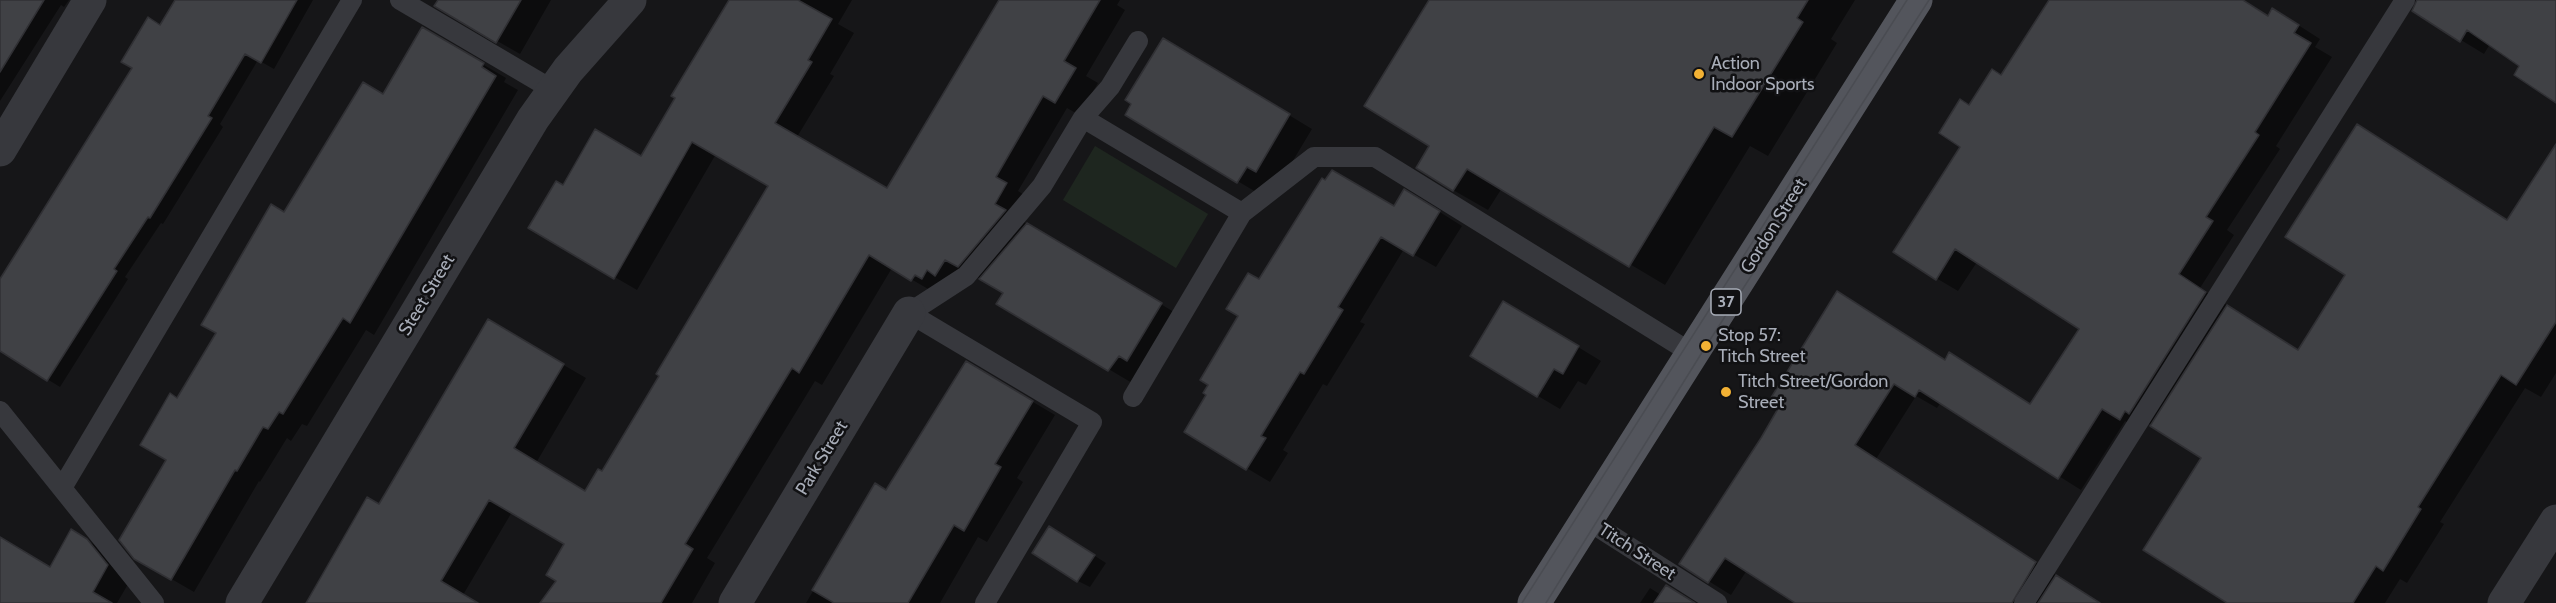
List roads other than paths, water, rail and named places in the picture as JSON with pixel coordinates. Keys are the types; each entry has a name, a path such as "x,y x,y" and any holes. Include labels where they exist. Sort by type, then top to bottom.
{"main road":[{"name":"Gordon Street","path":"1534,603 1916,0"}],"street":[{"path":"0,150 90,0"},
{"name":"Steet Street","path":"242,603 533,119 553,90 630,0"},
{"name":"Park Street","path":"735,603 909,313"},
{"path":"2504,603 2556,521"}],"lane":[{"path":"62,488 352,0"},
{"path":"400,0 553,90"},
{"path":"2024,603 2405,0"},
{"path":"985,603 1092,422 909,313 966,276 1042,186 1083,118 1110,87 1138,41"},
{"path":"1083,118 1242,213"},
{"path":"1133,396 1242,213 1314,157 1375,158 1693,354"},
{"path":"0,411 154,603"},
{"name":"Titch Street","path":"1587,520 1717,603"}],"tram line":[{"path":"1522,603 1907,0"},
{"path":"1546,603 1706,346 1929,0"}],"place":[{"name":"Action Indoor Sports","path":"1699,74"},
{"name":"Stop 57: Titch Street","path":"1706,346"},
{"name":"Titch Street/Gordon Street","path":"1726,392"}]}
